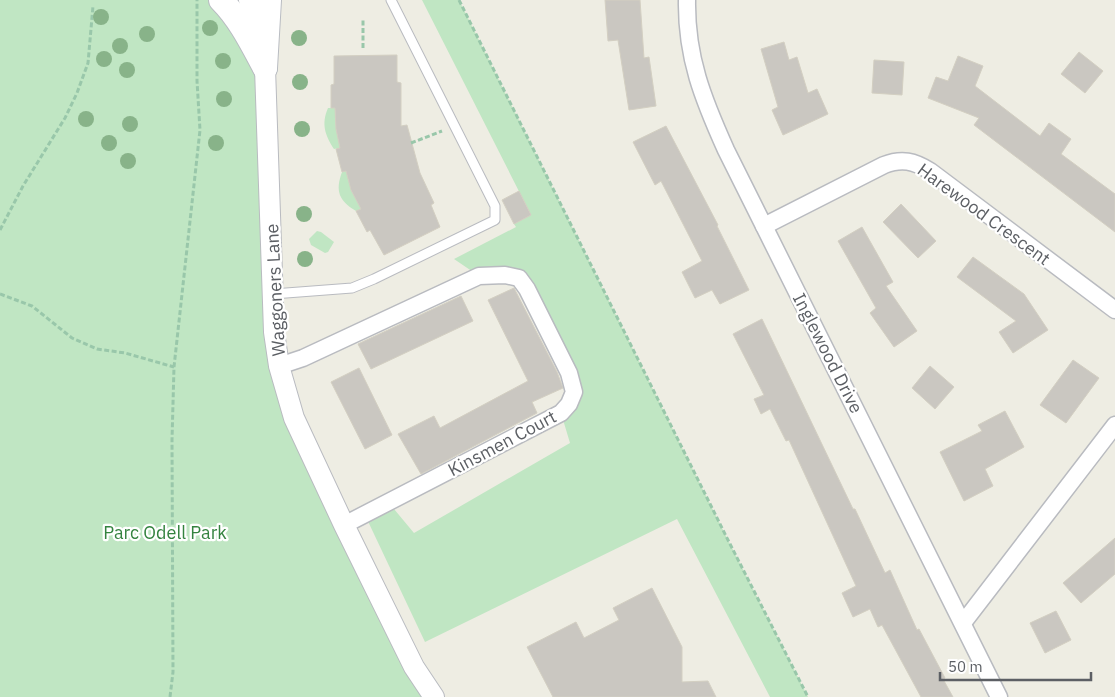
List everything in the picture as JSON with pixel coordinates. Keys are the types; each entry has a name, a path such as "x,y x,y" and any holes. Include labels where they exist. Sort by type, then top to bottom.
{"main road":[{"path":"221,0 230,9 242,27 265,68"},
{"path":"265,68 269,0"}],"street":[{"name":"Waggoners Lane","path":"249,0 265,68 274,332 279,366 294,418 344,525 414,667 434,697"},
{"name":"Inglewood Drive","path":"687,0 687,27 698,84 726,150 999,697"},
{"name":"Harewood Crescent","path":"764,226 884,164 906,160 919,164 930,171 1115,310"},
{"name":"Kinsmen Court","path":"279,366 303,358 479,276 505,274 519,278 527,289 568,373 574,392 569,404 561,413 344,525"},
{"path":"963,623 1115,425"}],"lane":[{"path":"273,294 352,288 495,220 495,206 391,0"}],"path":[{"path":"170,697 172,672 172,440 174,367 200,130 197,81 197,0"},
{"path":"459,0 713,511 808,697"},
{"path":"0,230 23,186 65,118 77,93 88,63 93,6"},
{"path":"363,20 363,48"},
{"path":"411,143 432,135"},
{"path":"0,294 32,306 72,338 97,349 125,353 174,367"}],"green space":[{"name":"Parc Odell Park","path":"0,0 221,0 265,68 279,366 434,697 0,697"},
{"path":"422,0 459,0 808,697 770,697 677,519 425,642 365,515 389,503 414,533 570,443 561,413 574,392 519,278 479,276 454,259 516,227 514,224 531,215"},
{"path":"328,108 335,108 336,129 340,148 334,149 326,134 324,124"},
{"path":"346,171 351,190 361,209 356,211 340,195 340,179 342,172"},
{"path":"317,231 334,242 328,252 325,253 311,245 309,239"}],"building":[{"path":"605,0 640,0 644,58 649,57 656,106 629,110 618,40 608,41"},
{"path":"784,42 789,60 797,57 808,93 817,89 828,114 783,135 772,110 778,107 761,49"},
{"path":"1079,52 1103,71 1085,93 1061,74"},
{"path":"397,55 397,82 401,83 401,126 407,125 420,173 434,203 431,205 440,227 384,255 370,230 367,232 356,211 361,209 351,190 346,171 342,172 336,149 340,148 336,129 335,108 331,108 331,85 334,84 334,56"},
{"path":"958,56 983,66 975,86 1040,136 1049,123 1071,139 1061,154 1115,194 1115,232 974,125 979,118 928,98 936,77 948,81"},
{"path":"874,60 904,62 902,95 872,93"},
{"path":"666,126 718,225 749,290 720,304 712,290 695,298 682,272 702,261 661,181 655,185 633,142"},
{"path":"519,191 531,215 514,224 502,200"},
{"path":"901,204 936,241 918,258 883,222"},
{"path":"862,227 893,282 886,286 917,331 894,347 870,313 876,308 838,241"},
{"path":"973,257 1024,294 1048,330 1013,353 999,332 1016,321 957,277"},
{"path":"514,288 557,372 563,388 532,402 537,413 421,474 398,434 434,416 440,428 528,381 488,300"},
{"path":"461,296 473,321 371,369 358,344"},
{"path":"762,319 885,573 890,570 917,630 919,629 953,697 921,697 882,625 878,627 870,609 853,617 842,593 856,586 789,440 786,441 770,409 761,414 754,399 764,395 733,334"},
{"path":"1073,360 1099,378 1066,423 1040,405"},
{"path":"930,366 954,387 935,409 912,388"},
{"path":"359,368 392,435 365,449 331,382"},
{"path":"1005,411 1024,447 985,469 993,486 964,501 940,452 982,431 978,425"},
{"path":"1115,538 1115,574 1081,603 1063,583"},
{"path":"652,588 682,647 682,682 708,681 716,697 553,697 527,647 576,622 584,638 619,620 613,608"},
{"path":"1056,611 1071,640 1045,653 1030,623"}]}
